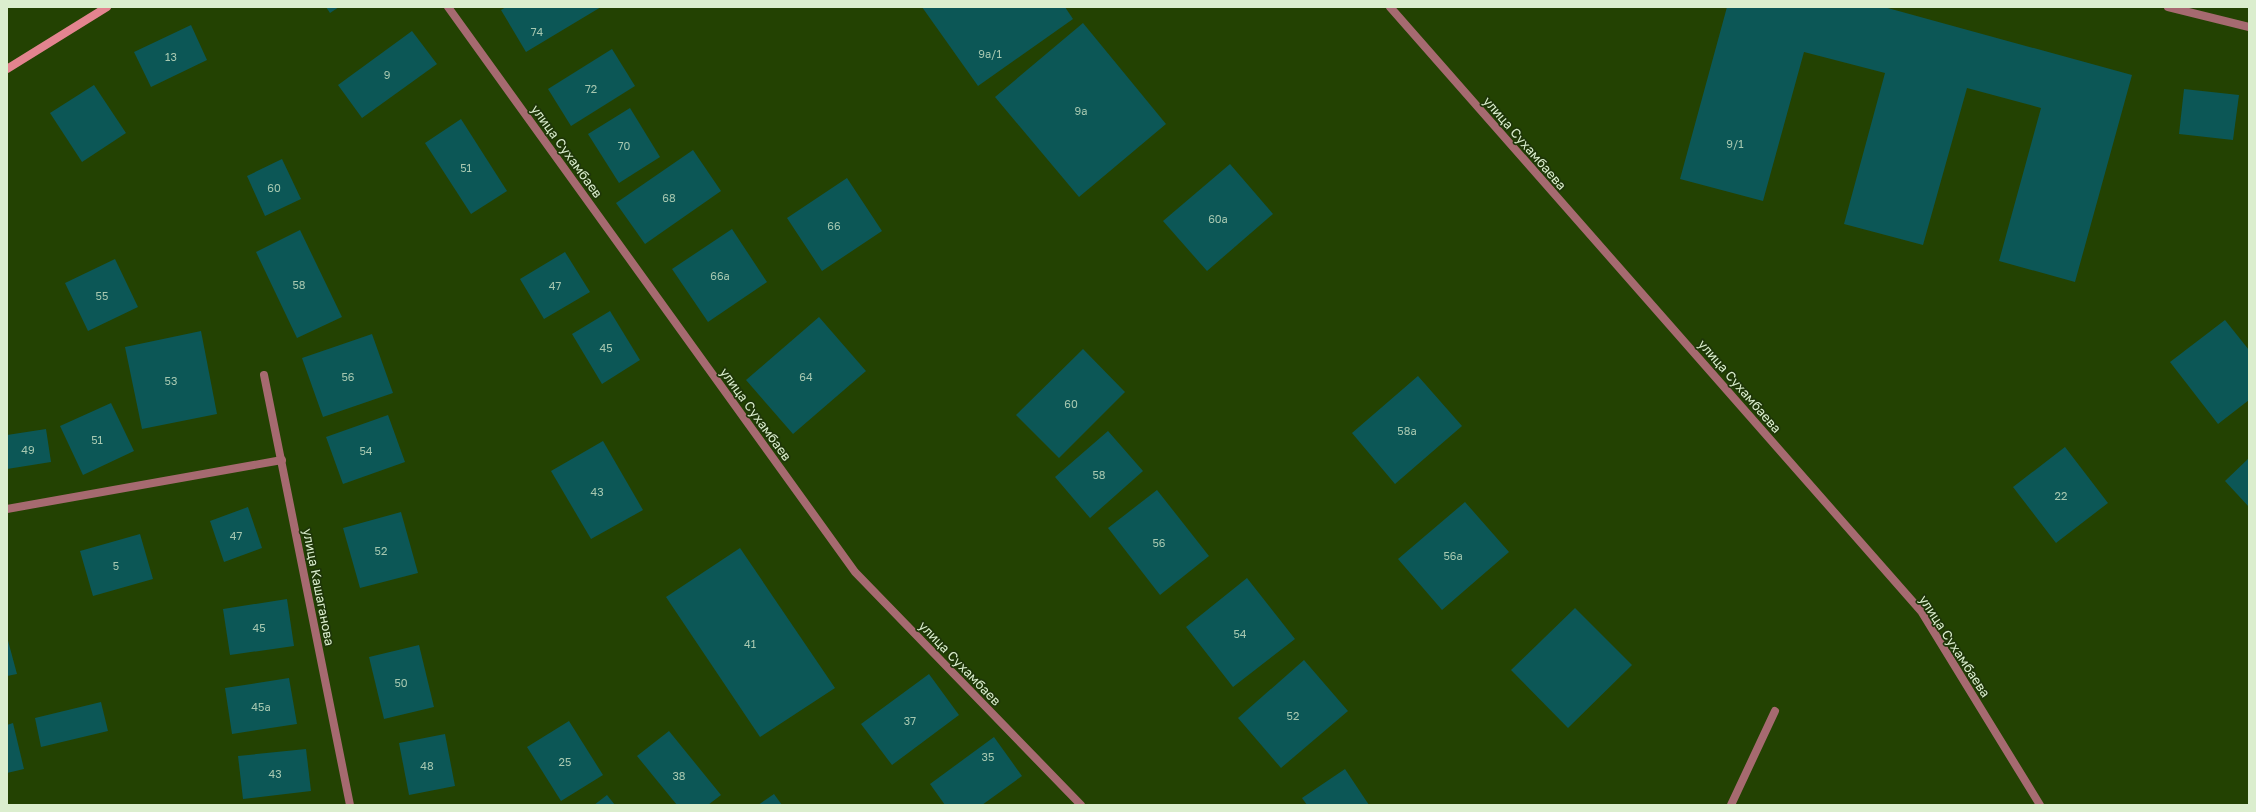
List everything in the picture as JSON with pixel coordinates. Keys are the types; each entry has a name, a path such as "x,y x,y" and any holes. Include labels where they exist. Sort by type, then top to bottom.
{"street":[{"path":"7,69 107,7"},
{"name":"улица Сухамбаев","path":"448,7 854,572 1081,805"},
{"name":"улица Сухамбаева","path":"1390,7 1921,611 2040,805"},
{"path":"2168,7 2249,27"},
{"name":"улица Кашаганова","path":"264,375 350,805"},
{"path":"7,509 282,460"},
{"path":"1731,805 1775,712"}],"building":[{"path":"326,7 339,7 330,13"},
{"path":"506,7 601,7 526,52 501,10"},
{"path":"922,7 1065,7 1073,19 978,86"},
{"path":"1727,7 1884,7 2132,75 2075,282 1999,261 2041,108 1967,88 1923,245 1844,224 1885,73 1804,52 1763,201 1680,179"},
{"path":"1083,23 1166,124 1079,197 995,97"},
{"path":"191,25 207,60 151,87 134,52"},
{"path":"412,31 437,64 362,118 338,85"},
{"path":"612,49 635,86 571,126 548,89"},
{"path":"94,85 126,133 82,162 50,113"},
{"path":"2184,89 2239,95 2233,140 2179,134"},
{"path":"630,108 660,157 619,183 588,134"},
{"path":"461,119 507,191 471,214 425,143"},
{"path":"693,150 721,191 645,244 616,203"},
{"path":"282,159 301,199 265,216 247,176"},
{"path":"1230,164 1273,214 1207,271 1163,221"},
{"path":"847,178 882,231 822,271 787,218"},
{"path":"732,229 767,282 708,322 672,269"},
{"path":"300,230 342,317 297,338 256,252"},
{"path":"565,252 590,292 544,319 520,279"},
{"path":"115,259 138,307 88,331 65,283"},
{"path":"610,311 640,360 602,384 572,334"},
{"path":"819,317 866,371 793,434 746,380"},
{"path":"2225,320 2249,350 2249,400 2218,424 2170,362"},
{"path":"201,331 217,414 142,429 125,347"},
{"path":"372,334 393,393 323,417 302,358"},
{"path":"1083,349 1125,392 1059,458 1016,415"},
{"path":"1418,376 1462,426 1395,484 1352,433"},
{"path":"111,403 134,451 83,475 60,426"},
{"path":"388,415 405,462 343,484 326,437"},
{"path":"46,429 51,462 7,469 7,435"},
{"path":"1108,431 1143,471 1090,518 1055,477"},
{"path":"603,441 643,510 591,539 551,471"},
{"path":"2065,447 2108,503 2056,543 2013,487"},
{"path":"2249,458 2249,507 2225,481"},
{"path":"1157,490 1209,556 1160,595 1108,528"},
{"path":"1465,502 1509,552 1442,610 1398,559"},
{"path":"248,507 262,548 224,562 210,521"},
{"path":"401,512 418,573 360,588 343,528"},
{"path":"140,534 153,579 93,596 80,551"},
{"path":"740,548 835,688 760,737 666,597"},
{"path":"1247,578 1295,639 1233,687 1186,627"},
{"path":"287,599 294,646 230,655 223,609"},
{"path":"1575,608 1632,665 1568,728 1511,670"},
{"path":"7,637 17,674 7,676"},
{"path":"419,645 434,707 384,719 369,657"},
{"path":"1304,660 1348,711 1281,768 1238,718"},
{"path":"929,674 959,715 892,765 861,724"},
{"path":"289,678 297,724 232,734 225,688"},
{"path":"101,702 108,731 41,747 35,718"},
{"path":"569,721 603,775 561,801 527,747"},
{"path":"13,723 24,769 7,773 7,725"},
{"path":"669,731 721,795 708,805 677,805 637,756"},
{"path":"445,734 455,786 409,795 399,743"},
{"path":"994,737 1022,776 982,805 945,805 930,784"},
{"path":"306,749 311,791 243,799 238,756"},
{"path":"1345,769 1369,805 1307,805 1302,798"},
{"path":"774,794 782,805 758,805"},
{"path":"607,795 615,805 594,805"}]}
